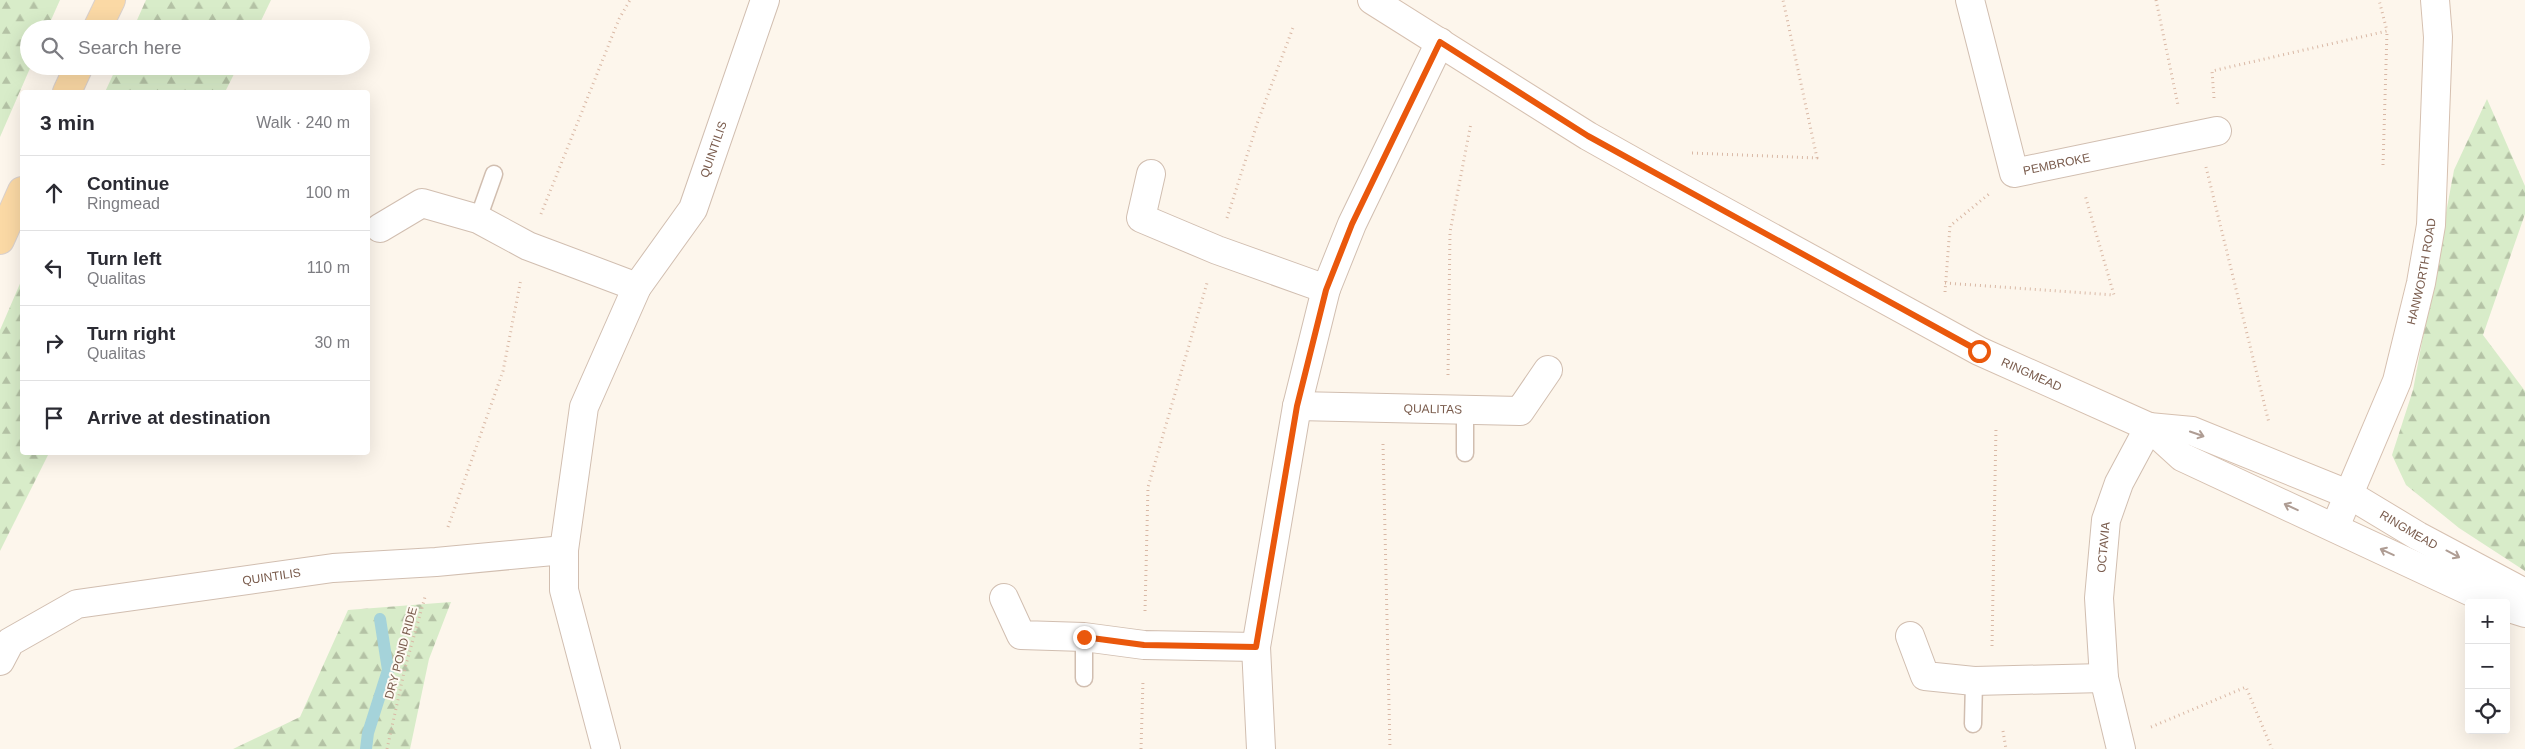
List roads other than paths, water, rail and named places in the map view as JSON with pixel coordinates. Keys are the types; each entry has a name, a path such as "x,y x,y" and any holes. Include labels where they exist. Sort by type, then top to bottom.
{"main road":[{"path":"102,20 112,0"},
{"path":"68,90 75,75"},
{"path":"0,240 20,195"}],"street":[{"name":"QUINTILIS","path":"606,749 564,590 564,550 584,407 637,287 693,209 765,0"},
{"name":"RINGMEAD","path":"1372,0 1588,136 1979,351 2149,427 2182,456 2487,599"},
{"name":"PEMBROKE","path":"1970,0 2014,173 2200,135"},
{"name":"HANWORTH ROAD","path":"2335,527 2397,381 2421,284 2431,225 2438,37 2435,0"},
{"path":"1261,749 1256,647 1297,406 1326,290 1352,224 1440,42"},
{"path":"1151,174 1141,218 1217,250 1326,290"},
{"path":"380,228 422,203 478,219 528,246 637,287"},
{"name":"QUALITAS","path":"1297,406 1520,411 1548,370"},
{"name":"RINGMEAD","path":"2149,427 2192,431 2350,495 2418,536 2525,593"},
{"name":"OCTAVIA","path":"2119,745 2104,678 2100,598 2106,520 2120,483 2149,427"},
{"name":"QUINTILIS","path":"0,661 10,642 77,604 333,568 436,562 564,550"},
{"path":"1004,598 1021,635 1084,637 1144,645 1256,647"},
{"path":"2510,608 2525,613"},
{"path":"1910,636 1925,676 1982,681 2104,678"}],"lane":[{"path":"478,219 494,174"},
{"path":"1456,411 1465,453"},
{"path":"1084,637 1084,678"},
{"path":"1973,724 1982,681"}],"waterway":[{"path":"366,749 368,733 388,670 380,619"}]}
